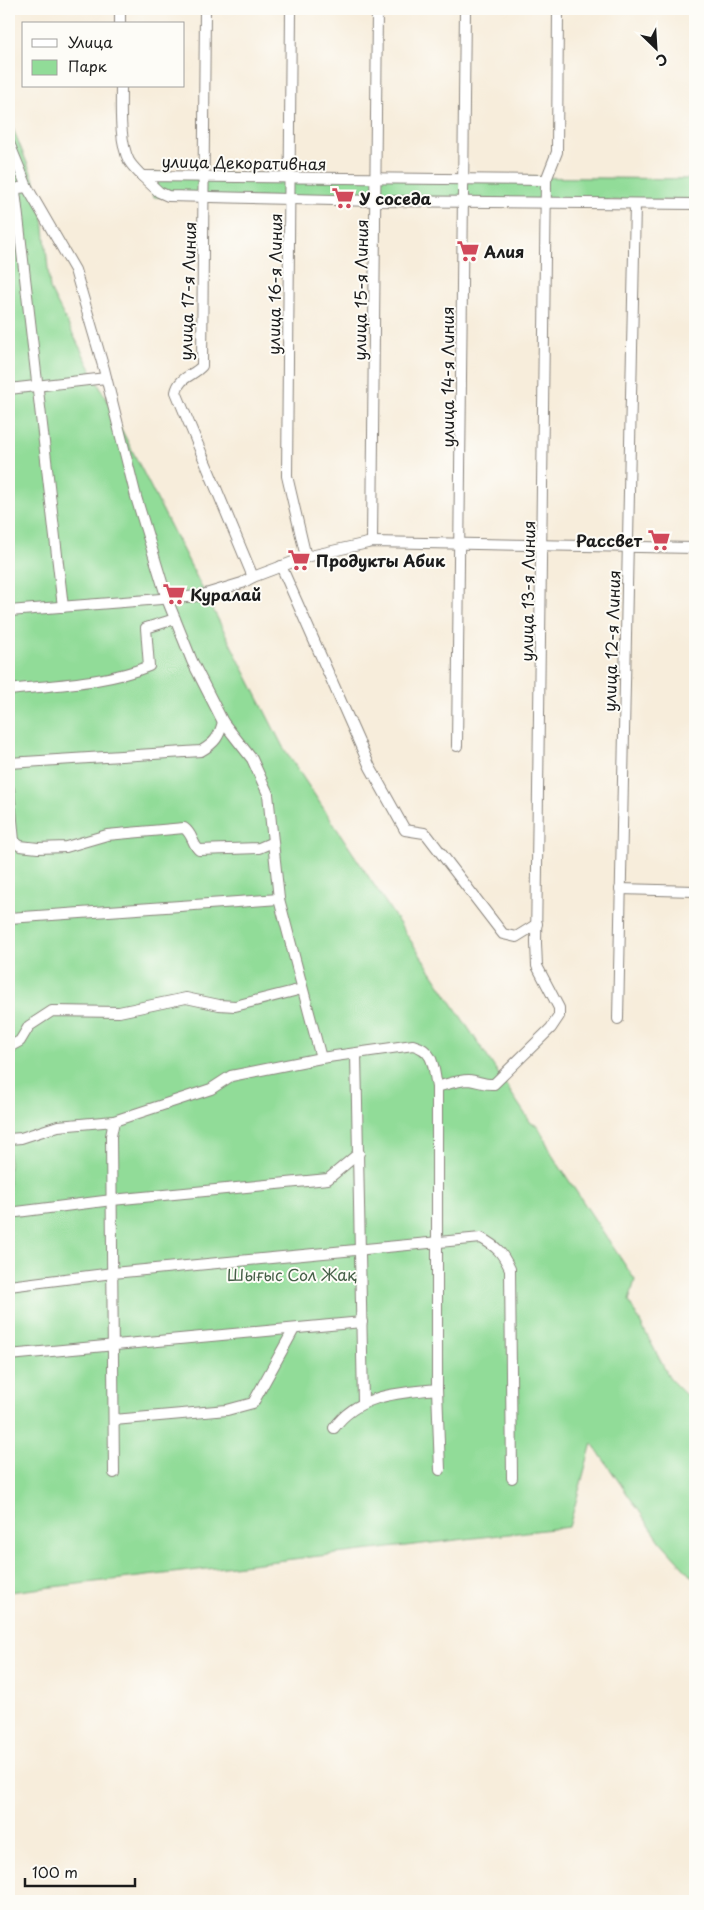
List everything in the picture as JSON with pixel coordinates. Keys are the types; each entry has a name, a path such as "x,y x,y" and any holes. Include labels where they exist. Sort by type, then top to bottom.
{"street":[{"path":"120,9 120,22"},
{"name":"улица 17-я Линия","path":"205,9 202,366 196,373 180,381 176,392 252,577"},
{"name":"улица 16-я Линия","path":"291,9 287,476 306,557"},
{"name":"улица 15-я Линия","path":"372,542 377,9"},
{"name":"улица 14-я Линия","path":"457,746 465,9"},
{"name":"улица 13-я Линия","path":"437,1087 457,1081 471,1080 488,1085 494,1084 551,1028 559,1016 559,1008 537,966 546,180 557,152 558,9"},
{"path":"120,88 125,149 130,163 142,176"},
{"path":"9,143 12,161 74,270 106,378 136,497 167,599 192,660 223,722 252,759 268,794 279,899 321,1058"},
{"name":"улица Декоративная","path":"142,176 546,180"},
{"name":"улица Декоративная","path":"142,176 159,192 168,196 204,198 695,204"},
{"path":"27,187 19,188 15,192 39,386 63,607"},
{"name":"улица 12-я Линия","path":"618,1019 635,204"},
{"path":"9,389 106,378"},
{"path":"9,611 199,596 242,583 252,577 306,557 372,542 695,548"},
{"path":"281,566 370,767 405,830 427,835 504,934 516,937 537,924"},
{"path":"9,690 80,682 136,671 149,666 146,628 176,619"},
{"path":"9,763 201,751 214,744 220,734 223,722"},
{"path":"9,789 12,841 20,846 66,848 107,835 184,828 189,832 194,847 199,850 259,848 273,842"},
{"path":"620,889 695,891"},
{"path":"9,918 279,899"},
{"path":"9,1047 20,1041 29,1026 52,1011 119,1012 186,998 219,1005 235,1006 302,989"},
{"path":"9,1138 21,1138 58,1126 114,1121 211,1089 231,1076 321,1058 413,1045 422,1048 432,1060 437,1087 437,1390 440,1470"},
{"path":"356,1054 364,1402"},
{"path":"114,1121 112,1136 114,1473"},
{"path":"9,1213 112,1200 328,1179 359,1153"},
{"path":"9,1286 113,1273 481,1238 496,1246 510,1269 512,1478"},
{"path":"9,1355 362,1322"},
{"path":"114,1420 227,1410 254,1403 294,1329"},
{"path":"334,1428 342,1416 364,1402 393,1394 437,1390"}],"green space":[{"name":"Шығыс Сол Жақ","path":"9,119 41,197 50,289 283,747 531,1123 538,1126 554,1158 635,1280 629,1301 670,1379 695,1404 695,1580 660,1541 592,1443 569,1527 9,1592"},
{"path":"151,173 695,179 695,201 153,197"}],"place":[{"name":"У соседа","path":"343,198"},
{"name":"Алия","path":"468,251"},
{"name":"Рассвет","path":"659,540"},
{"name":"Продукты Абик","path":"299,560"},
{"name":"Куралай","path":"174,594"}]}
